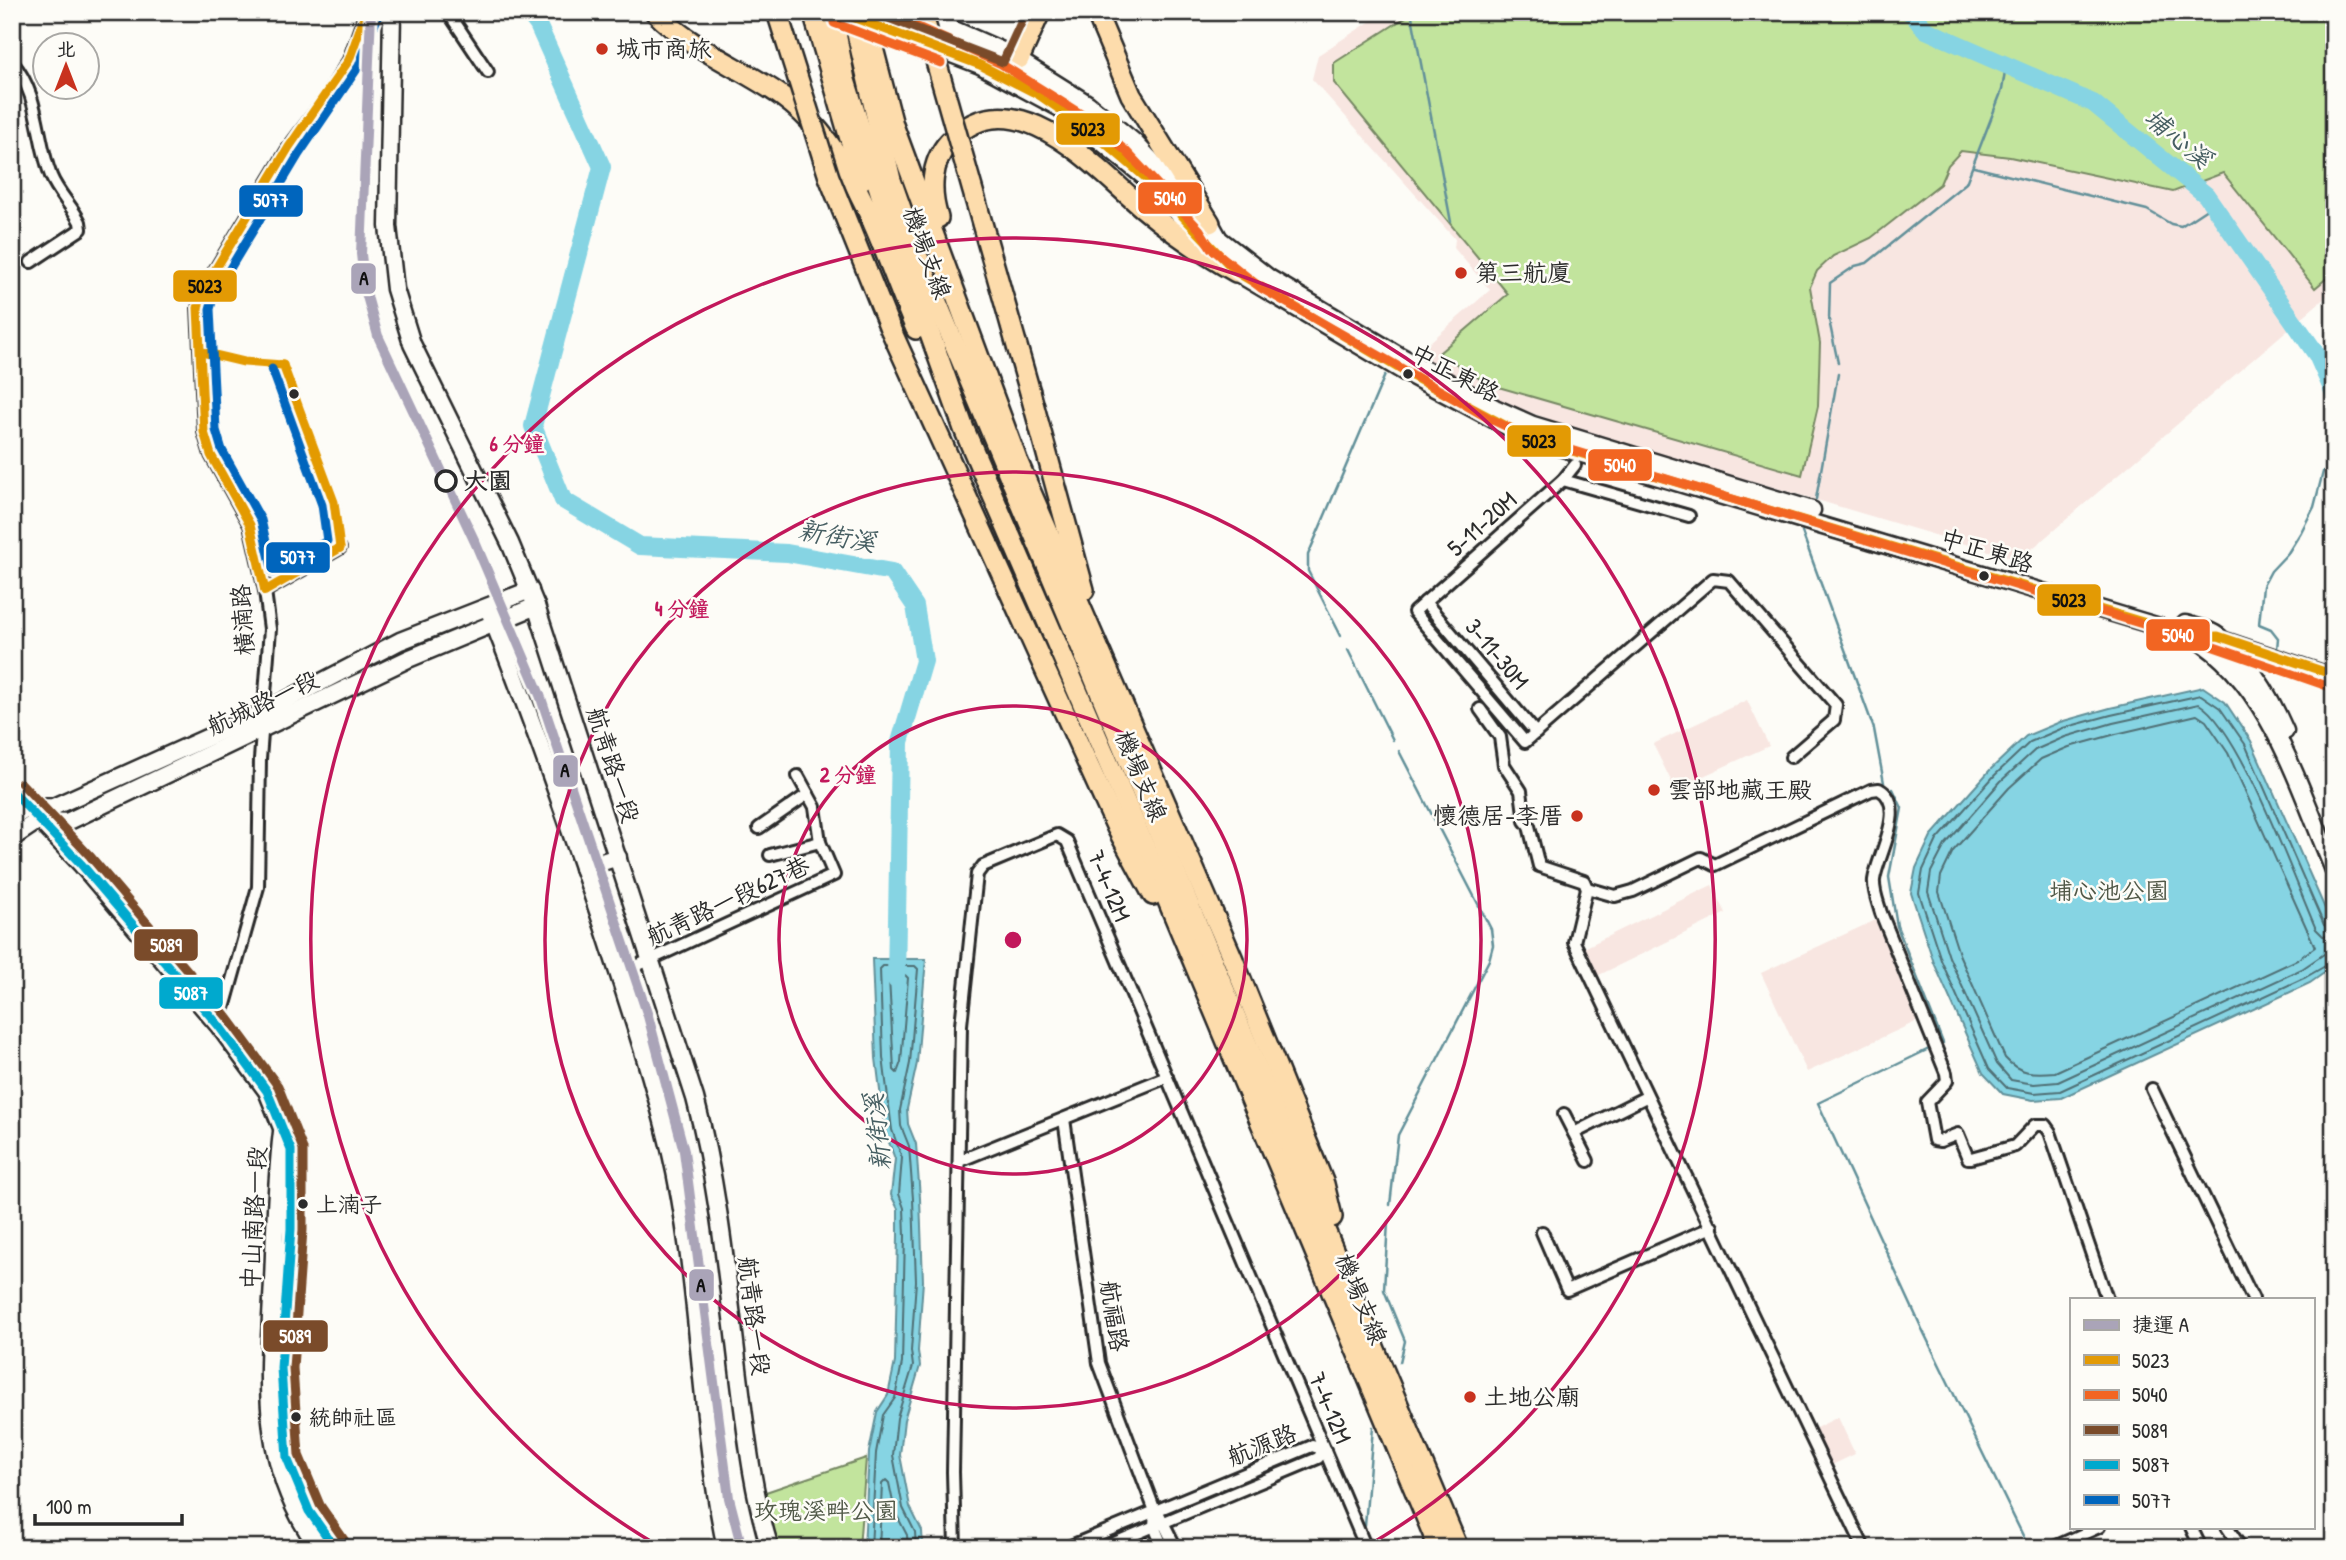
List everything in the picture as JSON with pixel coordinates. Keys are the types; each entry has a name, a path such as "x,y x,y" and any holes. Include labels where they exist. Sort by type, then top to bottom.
{"highway":[{"path":"655,12 684,38 782,96 822,132 854,186 886,258 991,521 1155,899 1178,951 1207,997"},
{"path":"777,12 829,177 889,326 1117,828 1155,899"},
{"path":"813,12 886,258"},
{"name":"機場支線","path":"832,12 845,80 886,211 964,429 1207,997 1438,1548"},
{"name":"機場支線","path":"852,12 891,180 918,257 1347,1276 1458,1548"},
{"path":"868,12 874,52 893,125 1017,460 1232,957 1324,1184 1347,1276"},
{"path":"922,12 1030,391 1094,635"},
{"path":"1019,59 1040,12"},
{"path":"1096,12 1130,95 1210,223"},
{"path":"981,359 974,321 936,210 932,186 935,163 942,150 964,130 983,122 1004,118 1025,120 1051,132 1184,241 1236,272"}],"main road":[{"name":"航青路一段","path":"392,12 388,226 395,289 412,344 510,542 536,606 651,960 708,1146 750,1465 770,1548"},
{"name":"中正東路","path":"838,12 1009,78 1060,108 1146,178 1206,244 1236,272 1402,370 1529,438 2193,637 2213,648 2240,677 2269,720 2334,870"},
{"name":"中正東路","path":"914,12 1019,59 1071,92 1134,142 1210,223 1219,239 1269,278 1400,356 1495,408 1533,425 2218,636"},
{"path":"1009,78 1019,59"},
{"name":"航城路一段","path":"491,615 530,590"},
{"name":"航城路一段","path":"39,820 67,822 263,720 400,641 491,615 536,606"},
{"path":"491,615 549,765 647,1065 678,1190 715,1495 726,1548"},
{"path":"2218,636 2250,668 2274,706 2334,843"},
{"name":"航城路一段","path":"12,818 28,808 53,807 263,720"},
{"name":"中山南路一段","path":"12,791 81,864 219,1026 267,1091 291,1150 291,1229 281,1368 287,1458 309,1511 335,1548"},
{"path":"12,838 39,820"},
{"path":"583,868 618,857"},
{"name":"中山南路一段","path":"282,1132 271,1332 270,1419 282,1483 319,1548"}],"street":[{"name":"橫湳路","path":"219,1026 258,887 263,720 270,629 265,590 250,525 211,454 204,432 198,308 203,290 289,147 327,97 349,60 366,12"},
{"path":"448,12 488,72"},
{"path":"12,62 22,74 31,96 51,176 74,209 81,229 31,262"},
{"name":"5-11-20M","path":"1414,612 1563,480 1575,465"},
{"path":"1563,480 1689,516"},
{"path":"265,590 340,548"},
{"path":"1536,733 1713,579 1722,578 1729,581 1836,705 1835,720 1791,757"},
{"name":"3-11-30M","path":"1414,612 1525,742 1536,733 1425,602"},
{"path":"2193,637 2218,636 2334,676"},
{"path":"1480,709 1500,737 1504,765 1521,791 1525,821 1529,826 1539,866 1584,881 1587,888 1574,942 1864,1548"},
{"name":"航青路一段627巷","path":"619,974 834,875 820,842 815,807 798,776"},
{"path":"1587,888 1615,896 1633,891 1700,858 1716,865 1871,790 1879,789 1885,792 1892,807 1874,889 1881,913 1946,1073 1947,1081 1927,1102 1934,1139 1940,1141 1958,1134 1968,1158 1972,1158 2015,1146 2035,1125 2045,1125 2050,1132 2107,1298"},
{"path":"759,828 808,794"},
{"name":"7-4-12M","path":"956,1548 953,1472 961,1025 978,869 1057,835 1067,841 1366,1548"},
{"path":"770,855 820,842"},
{"path":"959,1161 1167,1077"},
{"path":"2152,1089 2253,1298"},
{"path":"1574,1133 1646,1097"},
{"path":"1564,1114 1588,1161"},
{"name":"航福路","path":"1064,1119 1099,1363 1155,1511 1163,1548"},
{"path":"1542,1232 1567,1290 1712,1227"},
{"name":"航源路","path":"1066,1548 1312,1446 1325,1450 1318,1458 1102,1548"},
{"name":"航福路","path":"1159,1524 1176,1548"},
{"path":"2052,1548 2097,1528"},
{"path":"2191,1528 2201,1548"},
{"path":"2228,1528 2241,1548"}],"shaded area":[{"path":"1385,12 2334,12 2334,290 2019,560 1564,425 1495,399 1415,355 1490,290 1454,248 1455,239 1312,79 1318,55"},
{"path":"1747,700 1769,746 1675,789 1653,744"},
{"path":"1712,885 1726,913 1597,976 1584,948"},
{"path":"1880,918 1922,1019 1807,1072 1761,973"},
{"path":"1838,1417 1855,1454 1832,1465 1814,1429"}],"green space":[{"path":"1414,12 2334,12 2334,272 2315,288 2223,173 2173,192 2010,157 1961,151 1948,165 1940,184 1871,238 1833,256 1817,271 1810,287 1820,343 1818,406 1802,475 1488,384 1439,353 1508,294 1334,83 1334,63"},
{"name":"玫瑰溪畔公園","path":"866,1458 859,1548 777,1548 763,1493"}],"water":[{"name":"埔心池公園","path":"2203,687 2225,702 2251,741 2334,929 2334,966 2310,983 2061,1098 2033,1100 2003,1094 1983,1073 1934,963 1911,893 1916,868 1931,836 1990,770 2026,736 2060,722 2110,708"},
{"path":"872,959 926,959 917,1063 907,1109 908,1124 916,1144 920,1198 923,1281 918,1351 920,1366 904,1420 900,1455 910,1507 922,1531 923,1548 864,1548 869,1452 877,1412 888,1395 895,1362 898,1236 898,1209 891,1195 895,1159 885,1131 876,1058"}],"waterway":[{"name":"新街溪","path":"528,12 538,25 602,167 533,426 563,500 640,546 787,553 892,572 915,606 924,661 900,742 896,980"},
{"name":"埔心溪","path":"1910,12 1926,30 2093,103 2206,195 2317,355 2334,393"},
{"path":"1412,16 1451,222"},
{"path":"1838,363 1829,320 1830,283 1855,266 1867,263 1966,183 2002,90 2006,65"},
{"path":"1974,167 2147,210 2171,224 2181,226 2213,205"},
{"path":"1816,499 1838,374"},
{"path":"1341,636 1308,571 1308,555 1385,375"},
{"path":"2277,649 2278,638 2271,629 2259,624 2263,586 2301,532 2314,507 2323,472 2334,462"},
{"path":"1802,532 1874,729 1884,783"},
{"path":"1348,650 1393,740"},
{"path":"1390,1205 1398,1135 1489,960 1493,945 1491,929 1399,751"},
{"path":"1893,789 1902,808 1889,877 1897,926 1943,1043"},
{"path":"1931,1048 1818,1103 1922,1329 2029,1548"},
{"path":"1388,1222 1384,1290 1405,1341 1400,1362"},
{"path":"1365,1526 1373,1427"}],"metro line":[{"name":"A","path":"371,12 361,254 365,289 378,336 475,542 540,695 648,1016 684,1151 729,1498 742,1548"}],"transit line":[{"name":"5023","path":"265,591 250,525 211,455 204,432 198,308 203,290 289,147 349,60 366,12"},
{"name":"5023","path":"839,12 980,65 1039,95 1091,131 1146,178 1236,272 1408,374 1529,438 2193,637 2218,636 2334,675"},
{"name":"5089","path":"873,12 1003,62 1026,12"},
{"name":"5077","path":"272,369 322,505 327,541 273,572 261,520 222,450 216,430 210,309 214,295 299,154 359,66 378,16"},
{"name":"5040","path":"834,23 941,63"},
{"name":"5040","path":"909,23 1001,64 1081,114 1126,151 1200,230 1211,248 1261,288 1490,419 1529,437 2185,637 2330,687"},
{"name":"5023","path":"202,352 244,362 283,365"},
{"name":"5023","path":"283,365 334,502 340,548"},
{"name":"5023","path":"265,591 340,548"},
{"name":"5089","path":"21,783 90,856 228,1018 278,1086 303,1149 303,1230 293,1368 299,1455 320,1505 345,1541"},
{"name":"5087","path":"12,791 81,864 219,1026 267,1091 291,1150 291,1229 281,1368 287,1458 309,1511 335,1548"}],"place":[{"name":"城市商旅","path":"602,49"},
{"name":"第三航廈","path":"1461,273"},
{"name":"大園","path":"446,481"},
{"name":"雲部地藏王殿","path":"1654,790"},
{"name":"懷德居-李厝","path":"1577,816"},
{"name":"上湳子","path":"303,1204"},
{"name":"土地公廟","path":"1470,1397"},
{"name":"統帥社區","path":"296,1417"}]}
